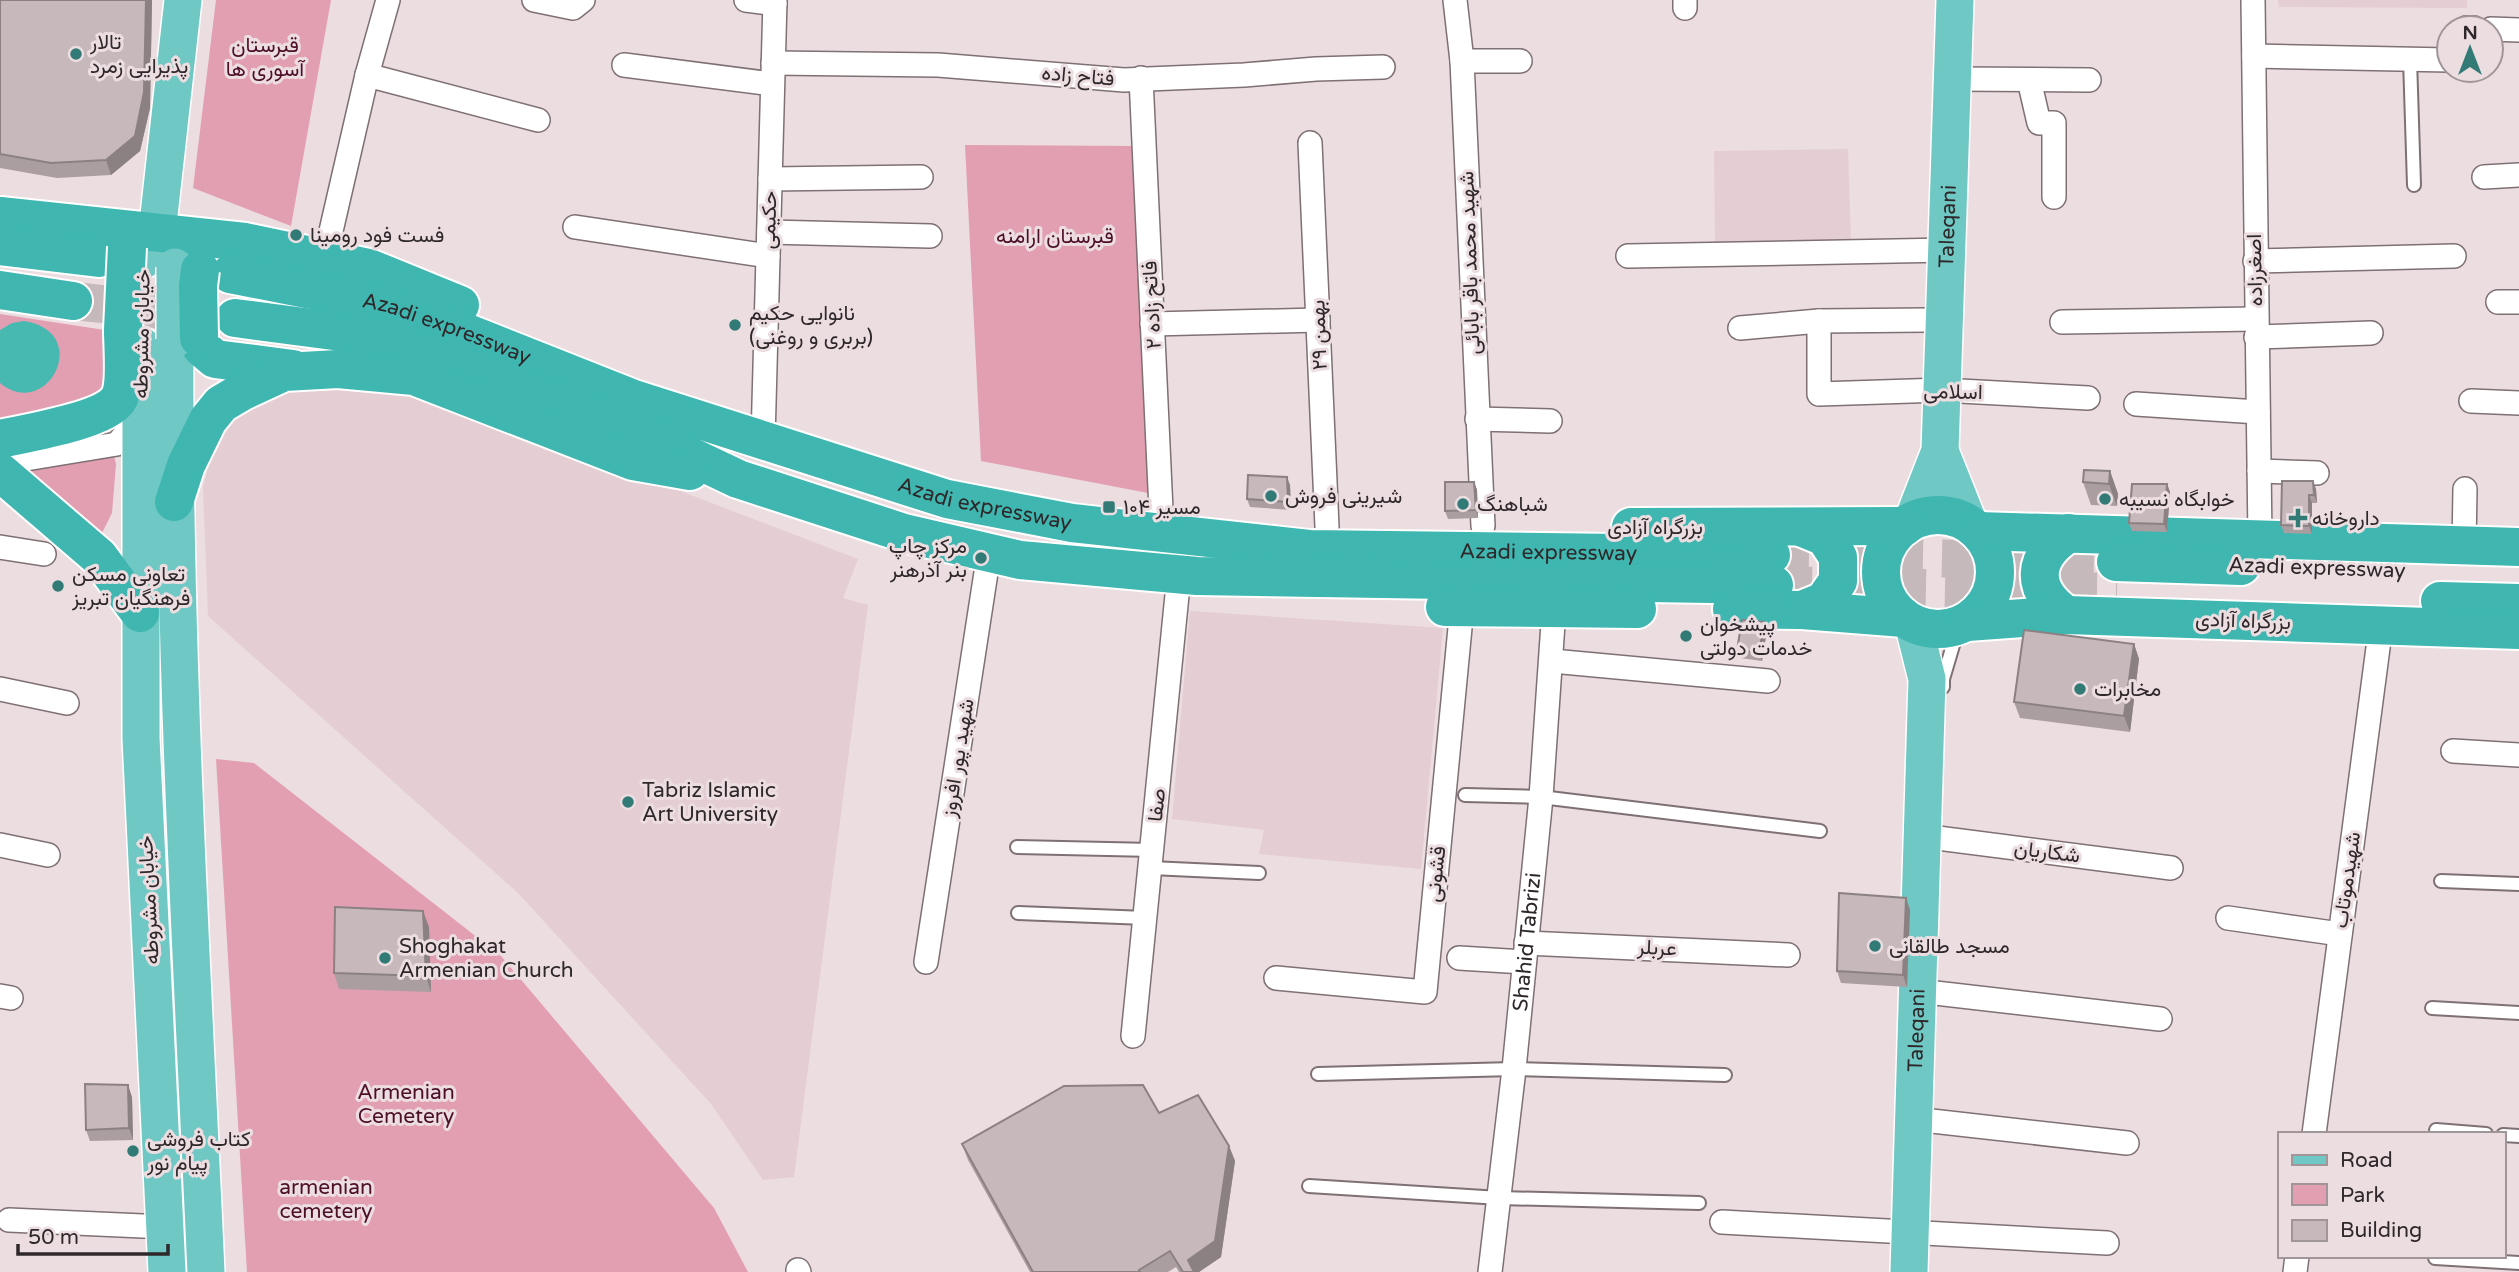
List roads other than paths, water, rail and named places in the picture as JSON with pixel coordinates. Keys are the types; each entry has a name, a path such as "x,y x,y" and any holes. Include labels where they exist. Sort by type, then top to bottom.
{"highway":[{"path":"0,216 167,254 198,286 159,336 117,401 98,416 0,439"},
{"name":"Azadi expressway","path":"0,246 167,254 387,305 457,329 631,398 947,499 1072,523 1309,549 1772,570 1188,575 1020,560 904,533 738,479 639,432 458,361 387,338 235,318"},
{"path":"159,336 167,254"},
{"path":"0,290 73,301"},
{"path":"159,336 201,348 215,359 308,371"},
{"path":"174,502 186,465 208,420 220,404 284,372 338,369 414,376 633,461 738,479"},
{"path":"0,472 99,557 140,612"},
{"path":"1188,575 1327,604 1554,609 1802,610 1908,621 1935,630 1963,624 1982,609 1992,593 1996,573 1993,554 1984,537 1974,527 1951,516 1932,515 1909,523 1897,531 1886,547 1881,566 1882,586 1890,604 1908,621"},
{"name":"بزرگراه آزادی","path":"1179,534 1327,527 1803,528 1909,523"},
{"path":"1974,527 2069,533 2519,548"},
{"path":"1802,610 1824,601 1838,581 1838,557 1825,537 1803,528"},
{"path":"2066,615 2049,603 2040,584 2041,563 2051,545 2069,533"},
{"name":"Azadi expressway","path":"2519,573 2116,577 2519,603"},
{"name":"بزرگراه آزادی","path":"1963,624 2066,615 2519,630"}],"main road":[{"path":"167,254 183,0"},
{"name":"Taleqani","path":"1909,523 1940,451 1955,0"},
{"name":"خیابان مشروطه","path":"159,336 140,416 141,738 167,1272"},
{"name":"خیابان مشروطه","path":"159,336 174,502 178,672 205,1272"},
{"name":"Taleqani","path":"1940,451 1974,527"},
{"name":"Taleqani","path":"1908,621 1927,679 1935,838 1919,1241"}],"street":[{"path":"331,231 367,75 388,0"},
{"path":"534,0 573,8 583,0"},
{"path":"746,0 775,2"},
{"name":"شهید محمد باقر بابائی","path":"1455,0 1462,61 1483,526"},
{"name":"اصغرزاده","path":"2253,0 2260,540"},
{"name":"حکیمی","path":"763,440 775,2"},
{"path":"2253,56 2435,60"},
{"path":"1462,61 1520,61"},
{"name":"فتاح زاده","path":"624,65 773,74 937,65 1124,80 1383,67"},
{"path":"367,75 538,120"},
{"name":"فاتح زاده ۲","path":"1141,78 1152,324 1179,534"},
{"path":"1952,79 2088,80"},
{"path":"2029,80 2039,123 2054,123 2054,197"},
{"name":"۲۹ بهمن","path":"1310,143 1327,527"},
{"path":"2484,177 2519,175"},
{"path":"770,178 921,177"},
{"path":"575,227 768,256"},
{"path":"769,232 930,236"},
{"path":"1628,256 1947,250"},
{"path":"2255,261 2454,256"},
{"path":"1152,324 1318,320"},
{"path":"1740,328 1819,321 1927,320"},
{"name":"اسلامی","path":"1819,321 1819,394 1942,390 2088,398"},
{"path":"2062,322 2371,333"},
{"path":"2471,401 2519,402"},
{"path":"2136,404 2258,412"},
{"path":"0,457 26,459 117,444 140,416"},
{"path":"1477,419 1550,421"},
{"path":"2259,471 2317,473"},
{"path":"2464,546 2466,489"},
{"path":"0,547 44,554"},
{"name":"شهید پور افروز","path":"926,962 989,553"},
{"name":"صفا","path":"1133,1036 1152,859 1188,575"},
{"name":"قشونی","path":"1276,978 1425,992 1462,607"},
{"name":"Shahid Tabrizi","path":"1490,1272 1514,1069 1541,797 1554,609"},
{"name":"شهیدموتاب","path":"2314,1132 2381,625"},
{"path":"1552,661 1768,681"},
{"path":"0,689 67,703"},
{"path":"2453,751 2519,755"},
{"name":"شکاریان","path":"1935,838 2171,868"},
{"path":"0,845 48,855"},
{"path":"2228,918 2340,934"},
{"name":"عربلر","path":"1459,958 1525,952 1788,956"},
{"path":"1929,991 2160,1019"},
{"path":"1925,1120 2127,1143"},
{"path":"9,1220 165,1227"},
{"path":"1722,1222 1919,1241 2107,1243"}],"lane":[{"path":"2410,59 2414,185"},
{"path":"1942,706 1943,679 1963,624"},
{"path":"1465,794 1541,797 1820,831"},
{"path":"1017,847 1152,859 1259,873"},
{"path":"2441,881 2519,884"},
{"path":"1017,913 1146,918"},
{"path":"2432,1008 2519,1013"},
{"path":"1318,1074 1514,1069 1725,1075"},
{"path":"2436,1130 2461,1132"},
{"path":"1309,1186 1500,1198 1699,1203"},
{"path":"2435,1258 2519,1264"}],"water":[{"path":"24,321 45,328 56,341 60,356 56,371 47,383 33,391 17,392 0,383 0,330 12,323"}],"tunnel":[{"path":"73,301 210,315"},
{"path":"1771,555 2116,562"},
{"path":"1774,585 2117,592"}],"place":[{"name":"تالار پذیرایی زمرد","path":"76,54"},
{"name":"فست فود رومینا","path":"296,235"},
{"name":"نانوایی حکیم (بربری و روغنی)","path":"735,325"},
{"name":"شیرینی فروش","path":"1271,496"},
{"name":"خوابگاه نسیبه","path":"2105,499"},
{"name":"شباهنگ","path":"1463,504"},
{"name":"مسیر ۱۰۴","path":"1109,507"},
{"name":"داروخانه","path":"2298,518"},
{"name":"مرکز چاپ بنر آذرهنر","path":"981,558"},
{"name":"تعاونی مسکن فرهنگیان تبریز","path":"58,586"},
{"name":"پیشخوان خدمات دولتی","path":"1686,636"},
{"name":"مخابرات","path":"2080,689"},
{"name":"Tabriz Islamic Art University","path":"628,802"},
{"name":"مسجد طالقانی","path":"1875,946"},
{"name":"Shoghakat Armenian Church","path":"385,958"},
{"name":"کتاب فروشی پیام نور","path":"133,1151"}],"park label":[{"name":"قبرستان آسوری ها","path":"265,57"},
{"name":"قبرستان ارامنه","path":"1055,236"},
{"name":"Armenian Cemetery","path":"406,1104"},
{"name":"armenian cemetery","path":"326,1199"}]}
